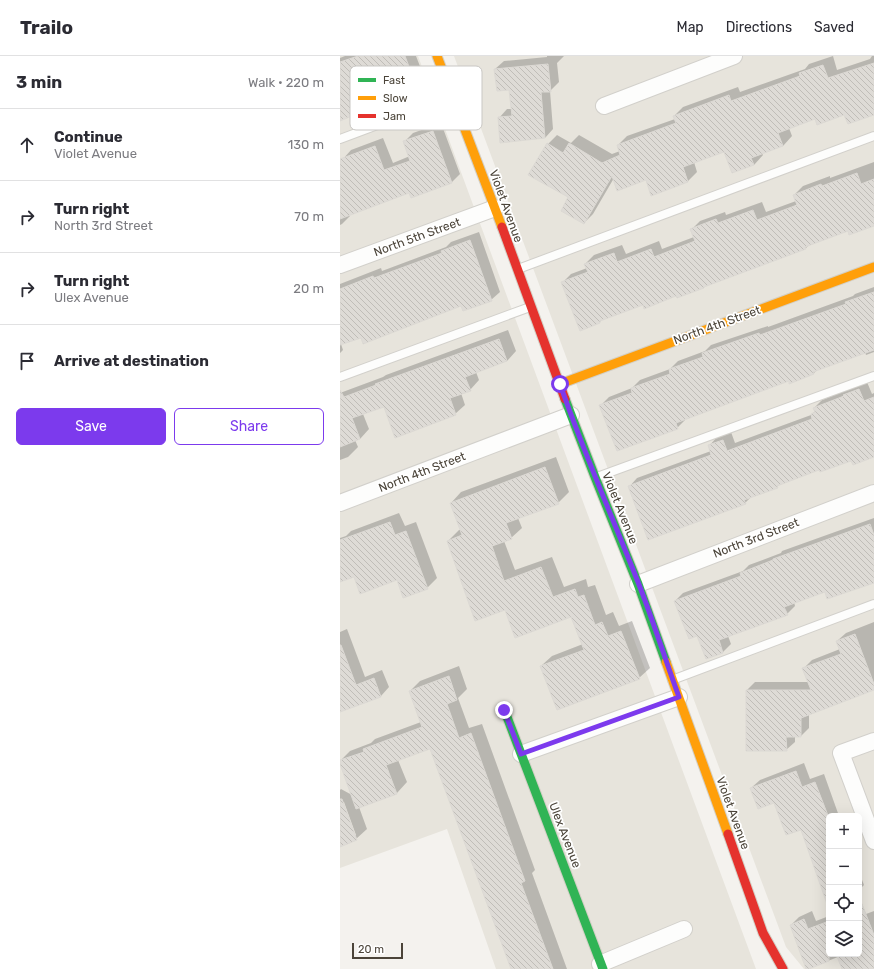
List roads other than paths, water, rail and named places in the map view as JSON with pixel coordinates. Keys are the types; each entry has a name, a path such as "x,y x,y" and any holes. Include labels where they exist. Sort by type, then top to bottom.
{"street":[{"name":"Violet Avenue","path":"437,56 441,66"},
{"path":"604,106 729,57"},
{"name":"Violet Avenue","path":"465,130 560,384 570,415 638,584 763,933 783,969"},
{"name":"North 5th Street","path":"340,265 494,208"},
{"name":"North 4th Street","path":"560,384 874,267"},
{"name":"North 4th Street","path":"340,503 570,415"},
{"name":"North 3rd Street","path":"638,584 874,493"},
{"path":"521,754 679,697"},
{"name":"Ulex Avenue","path":"504,710 601,966"},
{"path":"874,741 841,753 874,841"},
{"path":"601,966 684,929"}],"lane":[{"path":"340,139 364,130"},
{"path":"517,269 874,136"},
{"path":"340,377 531,307"},
{"path":"595,477 874,376"},
{"path":"672,680 874,604"}]}
